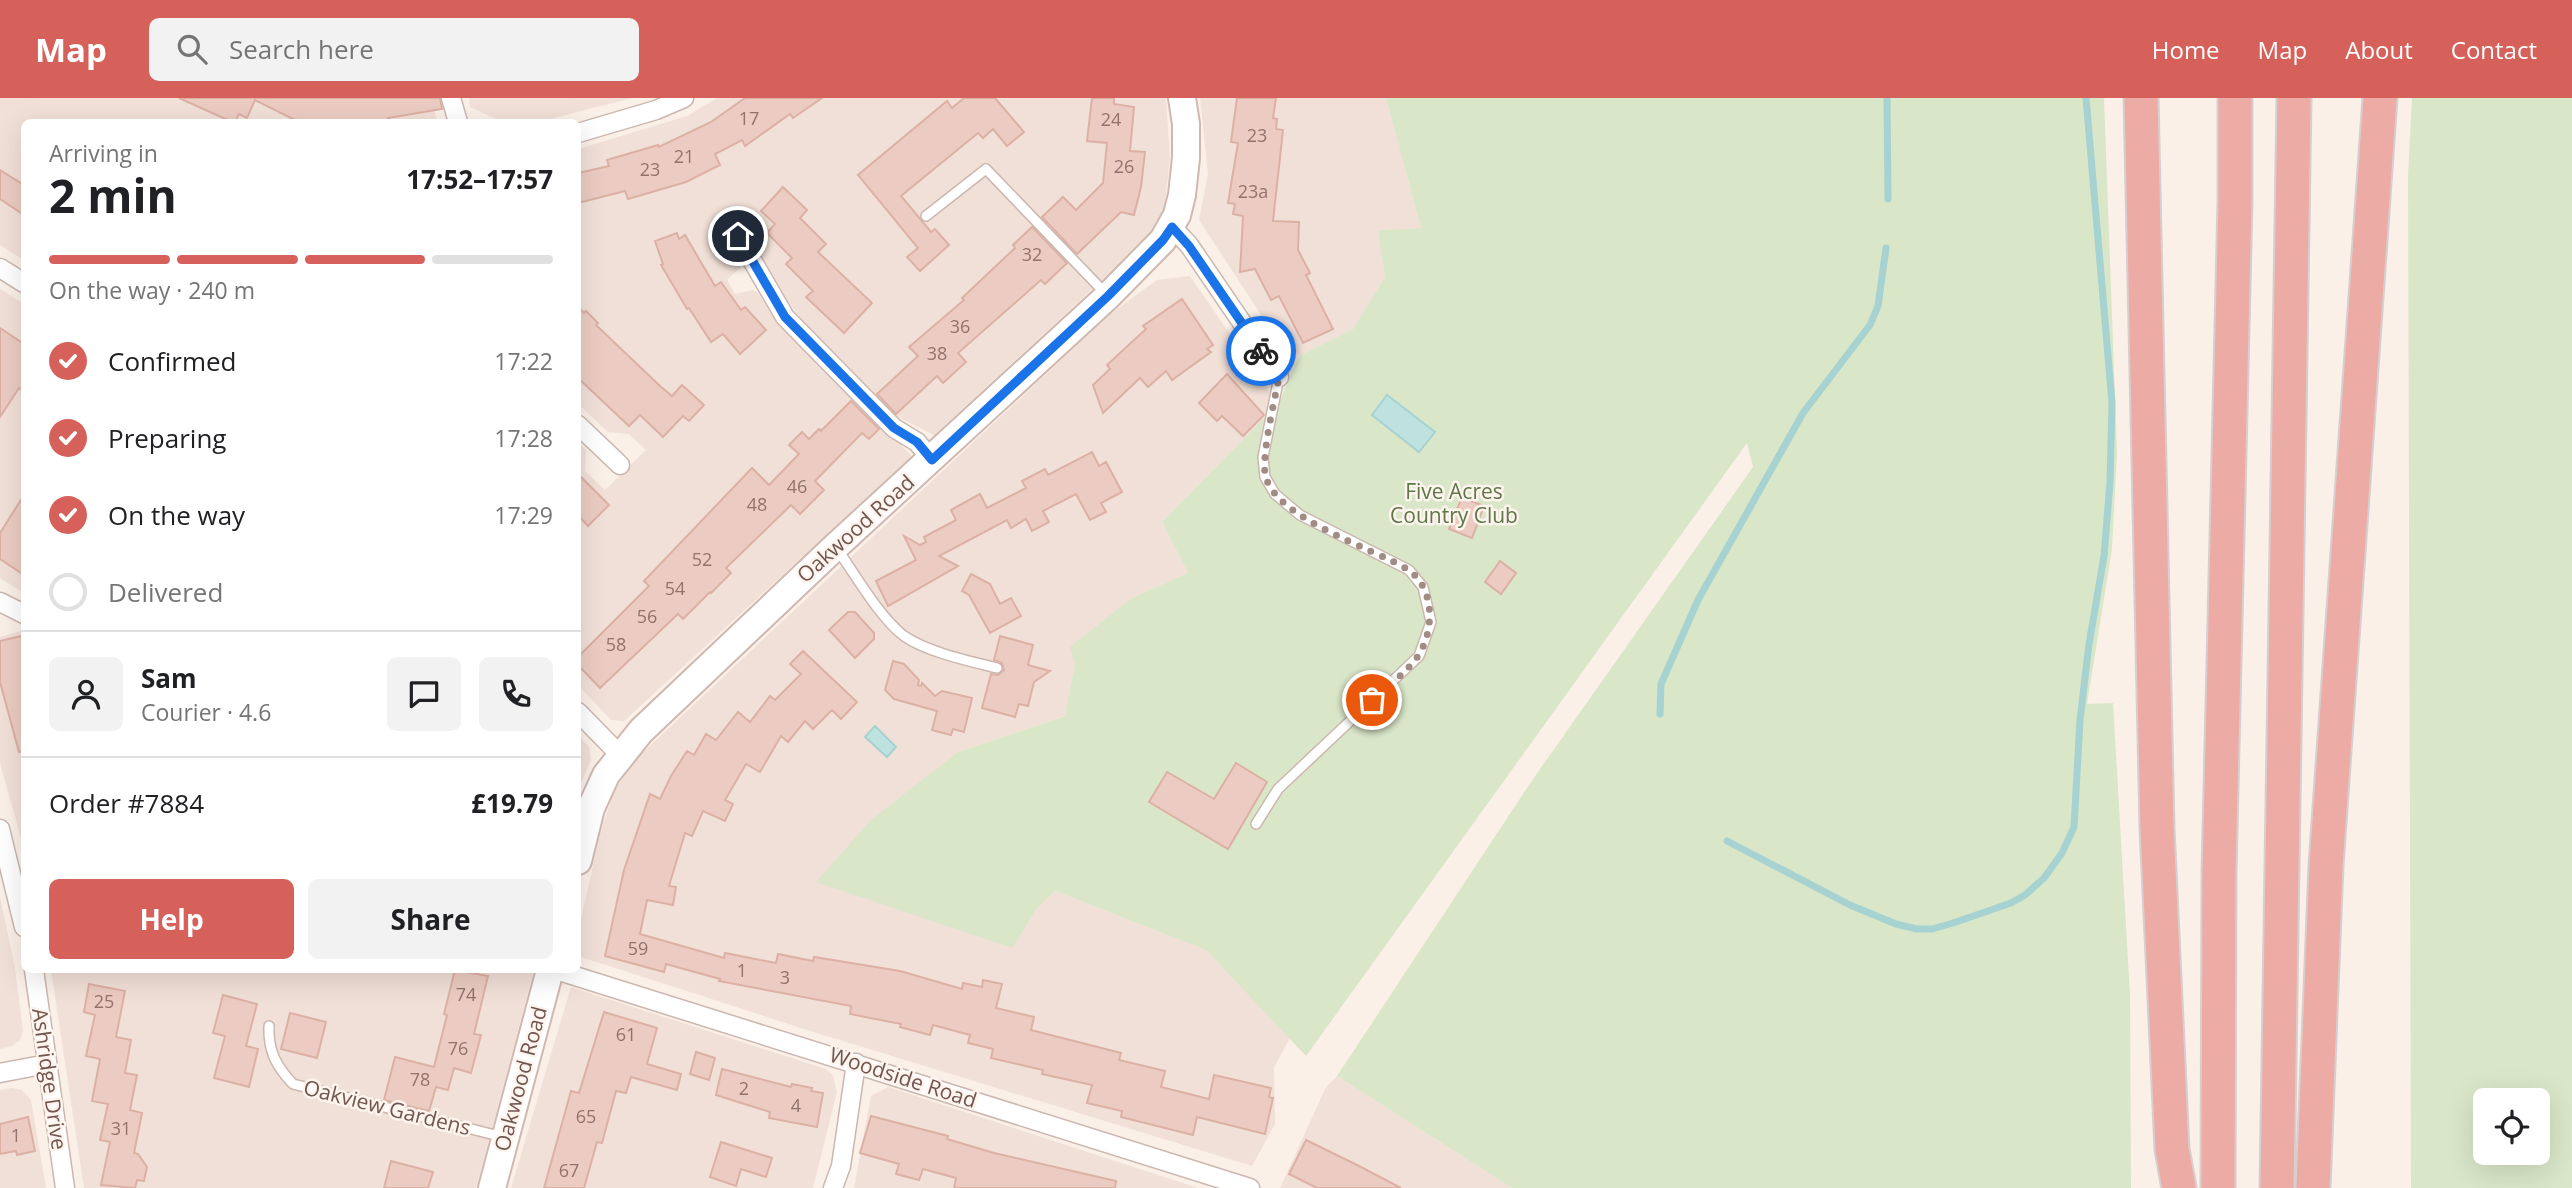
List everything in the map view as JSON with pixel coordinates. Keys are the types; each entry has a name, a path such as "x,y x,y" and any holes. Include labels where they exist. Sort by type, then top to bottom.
{"highway":[{"path":"2141,98 2157,828 2172,1149 2179,1188"},
{"path":"2218,1188 2219,872 2235,202 2235,98"},
{"path":"2277,1188 2294,98"},
{"path":"2313,1188 2326,866 2380,98"}],"street":[{"path":"451,98 457,119"},
{"path":"581,132 656,110 684,98"},
{"name":"Oakwood Road","path":"581,849 591,808 606,775 620,755 660,712 1108,296 1163,240 1172,227 1182,195 1186,124 1182,98"},
{"path":"1172,227 1189,246 1279,377"},
{"path":"738,236 785,317 894,428 917,442 932,460"},
{"path":"0,268 21,281"},
{"path":"581,428 620,465"},
{"path":"0,602 21,612"},
{"path":"581,715 620,755"},
{"path":"0,829 21,915"},
{"name":"Ashridge Drive","path":"34,973 65,1188"},
{"name":"Oakwood Road","path":"492,1188 549,973"},
{"name":"Woodside Road","path":"566,973 1250,1188"},
{"path":"832,1188 841,1166 856,1063"},
{"path":"0,1073 47,1064"}],"lane":[{"path":"926,216 986,169 1108,296"},
{"path":"1256,824 1278,789 1419,656 1431,622 1423,587 1409,570 1300,515 1275,494 1265,477 1263,457 1279,377"},
{"path":"835,547 888,620 905,636 947,654 997,668"},
{"name":"Oakview Gardens","path":"269,1026 271,1053 280,1070 293,1084 505,1137"}],"shaded area":[{"path":"0,98 432,98 436,119 21,119 21,258 0,245"},
{"path":"469,98 632,98 551,119 496,119 470,107"},
{"path":"717,98 1166,98 1170,159 1165,202 1159,223 1151,235 934,435 896,416 805,324 788,301 742,222 726,231 741,259 740,268 727,280 735,294 753,290 758,293 777,323 912,456 624,721 611,720 581,688 581,446 586,450 585,471 605,490 646,450 629,434 608,432 581,407 581,148 687,116"},
{"path":"1200,98 1386,98 1421,228 1378,230 1385,277 1353,329 1299,356 1287,339 1275,336 1199,220 1208,174"},
{"path":"1190,276 1278,404 1162,522 1188,573 1132,598 1075,663 1065,716 958,752 1013,948 1037,908 1055,891 1206,950 1290,1038 1274,1067 1275,1124 1252,1166 807,1030 581,957 581,919 601,831 614,791 638,757 1110,314 1157,280"},
{"path":"0,289 21,302 21,591 0,578"},
{"path":"21,631 21,838 0,763 0,637"},
{"path":"581,738 589,747 591,760 581,783"},
{"path":"0,897 15,968 23,1031 20,1040 12,1046 0,1049"},
{"path":"51,973 533,973 476,1188 84,1188"},
{"path":"571,987 826,1069 833,1076 837,1092 813,1188 511,1188"},
{"path":"1337,1076 1512,1188 1280,1188 1326,1087"},
{"path":"888,1087 1198,1188 854,1188 871,1096"},
{"path":"0,1090 22,1090 31,1100 46,1188 0,1188"}],"green space":[{"name":"Five Acres Country Club","path":"1386,98 2104,98 2117,451 2112,549 2087,704 2113,703 2130,995 2131,1188 1512,1188 1337,1076 1533,779 1753,467 1747,443 1306,1056 1206,950 1055,891 1037,908 1013,948 816,882 871,820 958,752 1065,716 1075,663 1070,647 1132,598 1188,573 1162,522 1278,404 1299,356 1353,329 1385,277 1378,230 1421,228"},
{"path":"2412,98 2572,98 2572,1188 2411,1188 2408,175"}],"water":[{"path":"1387,395 1435,432 1419,452 1372,415"},
{"path":"875,726 896,747 887,757 865,737"}],"building":[{"path":"179,98 440,98 442,109 388,119 293,119 255,100 247,118 239,114 236,119 225,119"},
{"path":"745,98 822,98 793,118 790,114 745,146 742,140 715,154 720,165 686,182 628,199 625,191 581,202 581,172 609,166 607,160 658,145 659,147 711,122"},
{"path":"964,98 995,98 1024,132 1007,146 993,129 983,138 978,133 901,196 931,232 935,229 949,245 920,271 907,257 918,248 858,175 947,101 952,108"},
{"path":"1092,98 1114,98 1114,104 1134,107 1130,151 1145,152 1134,215 1121,212 1077,254 1042,217 1063,197 1076,210 1103,183 1107,143 1087,141"},
{"path":"1237,98 1276,98 1273,118 1277,119 1276,129 1283,130 1273,221 1299,222 1298,250 1310,273 1306,275 1333,329 1303,343 1279,296 1271,300 1255,269 1240,272 1243,216 1233,214 1235,204 1228,203 1238,143 1231,142"},
{"path":"0,170 21,183 21,213 0,199"},
{"path":"783,187 807,210 800,218 826,244 818,252 872,303 844,333 806,297 813,291 786,264 792,258 767,233 775,224 761,211"},
{"path":"1032,227 1067,263 1045,284 1041,280 958,353 966,362 943,383 937,376 896,414 877,394 918,356 909,347 964,300 962,298 1015,248 1013,245"},
{"path":"677,233 679,239 685,235 715,286 721,282 741,310 745,307 766,330 740,354 723,334 711,342 689,308 687,309 661,265 663,264 655,241"},
{"path":"1182,299 1213,345 1207,349 1211,352 1172,380 1166,371 1148,387 1140,378 1103,413 1093,385 1110,369 1107,365 1146,329 1143,326"},
{"path":"581,310 584,313 586,311 598,323 596,325 672,396 682,385 704,405 689,421 683,416 663,437 640,415 629,426 581,381"},
{"path":"0,328 21,342 21,389 19,388 0,417"},
{"path":"1227,374 1264,415 1243,436 1222,416 1217,421 1199,403"},
{"path":"851,401 879,429 869,439 862,433 815,481 824,490 800,514 791,505 726,568 731,573 711,593 683,619 678,614 600,688 581,668 581,654 649,586 644,581 752,468 769,485 799,454 789,445 802,432 809,439 819,429 821,431"},
{"path":"1092,452 1099,466 1106,462 1122,492 1101,503 1106,512 1090,520 1076,494 1043,511 1049,522 1032,531 1026,519 1011,528 1007,520 939,556 958,566 888,606 876,581 916,560 904,536 920,545 926,542 924,537 956,520 951,510 980,494 987,508 1026,488 1022,481 1045,469 1048,475"},
{"path":"581,477 609,505 588,526 581,518"},
{"path":"1462,497 1484,506 1472,538 1449,529"},
{"path":"21,500 21,573 0,559 0,533"},
{"path":"1500,561 1516,573 1501,594 1485,582"},
{"path":"971,574 990,584 1000,604 1011,598 1021,616 990,633 969,595 962,591"},
{"path":"848,612 855,612 874,633 874,639 855,658 829,630"},
{"path":"21,636 19,752 0,682 0,641"},
{"path":"1000,636 1033,645 1028,665 1050,671 1034,682 1028,706 1019,704 1015,717 982,708 991,674 998,675 1004,670 1002,663 994,660"},
{"path":"803,651 857,702 841,719 832,710 813,729 805,721 788,742 781,736 760,772 746,764 725,800 733,804 725,821 703,811 692,836 685,833 669,886 676,887 673,905 647,900 640,934 724,958 725,953 776,963 778,954 813,961 814,957 900,971 962,989 963,983 982,987 983,980 1002,984 996,1008 1034,1017 1031,1030 1121,1053 1119,1060 1165,1071 1161,1087 1209,1099 1214,1075 1271,1088 1269,1097 1273,1098 1265,1134 1197,1117 1193,1135 1121,1117 1122,1111 1087,1103 1092,1085 1042,1074 1043,1070 991,1058 993,1049 968,1043 970,1035 933,1025 930,1035 900,1027 901,1024 850,1014 851,1006 719,981 720,979 666,964 664,972 605,956 624,870 650,794 660,799 687,751 694,755 706,734 716,740 738,712 750,722 770,696 775,700 801,674 790,664"},
{"path":"893,661 904,664 919,680 918,685 921,686 922,683 935,696 942,691 972,698 964,732 953,729 951,735 932,730 937,711 894,699 885,690"},
{"path":"1236,763 1267,782 1228,849 1149,802 1167,772 1214,799"},
{"path":"454,973 488,976 474,1034 481,1035 471,1073 454,1068 448,1090 436,1087 429,1111 384,1100 395,1057 434,1067 447,1015 444,1014"},
{"path":"89,984 125,991 116,1037 131,1040 125,1073 137,1075 130,1110 142,1113 134,1153 138,1154 147,1167 144,1181 137,1180 135,1188 101,1185 110,1142 100,1140 108,1104 92,1101 100,1059 86,1056 95,1015 84,1012"},
{"path":"223,995 257,1004 246,1046 258,1049 249,1087 214,1078 225,1036 213,1033"},
{"path":"604,1012 657,1028 647,1064 681,1074 677,1090 631,1077 626,1093 616,1091 602,1143 597,1142 584,1188 544,1188 571,1091 579,1093"},
{"path":"290,1013 326,1022 317,1058 281,1049"},
{"path":"696,1052 715,1058 709,1080 690,1074"},
{"path":"722,1069 791,1087 792,1084 812,1088 811,1091 823,1093 817,1127 769,1118 770,1112 716,1095"},
{"path":"871,1116 948,1136 947,1139 994,1153 1116,1181 1115,1188 954,1188 956,1178 923,1169 919,1180 896,1174 899,1164 860,1153"},
{"path":"28,1117 35,1151 17,1155 16,1151 0,1154 0,1124"},
{"path":"1306,1140 1401,1188 1317,1188 1289,1174"},
{"path":"721,1142 772,1158 766,1177 741,1169 736,1186 710,1177"},
{"path":"391,1161 433,1172 428,1188 384,1188"}],"waterway":[{"path":"1887,98 1888,199"},
{"path":"1727,841 1850,905 1896,924 1917,929 1932,929 2011,903 2044,878 2062,853 2074,827 2080,720 2104,556 2110,482 2112,403 2086,98"},
{"path":"1660,714 1661,684 1698,600 1803,413 1870,325 1878,306 1886,248"}],"way so far":[{"path":"1261,351 1279,377 1263,457 1265,477 1275,494 1300,515 1409,570 1423,587 1428,601 1431,622 1419,656 1372,700"}],"route":[{"path":"738,236 785,317 894,428 917,442 932,460 1108,296 1163,240 1172,227 1189,246 1261,351"}]}
